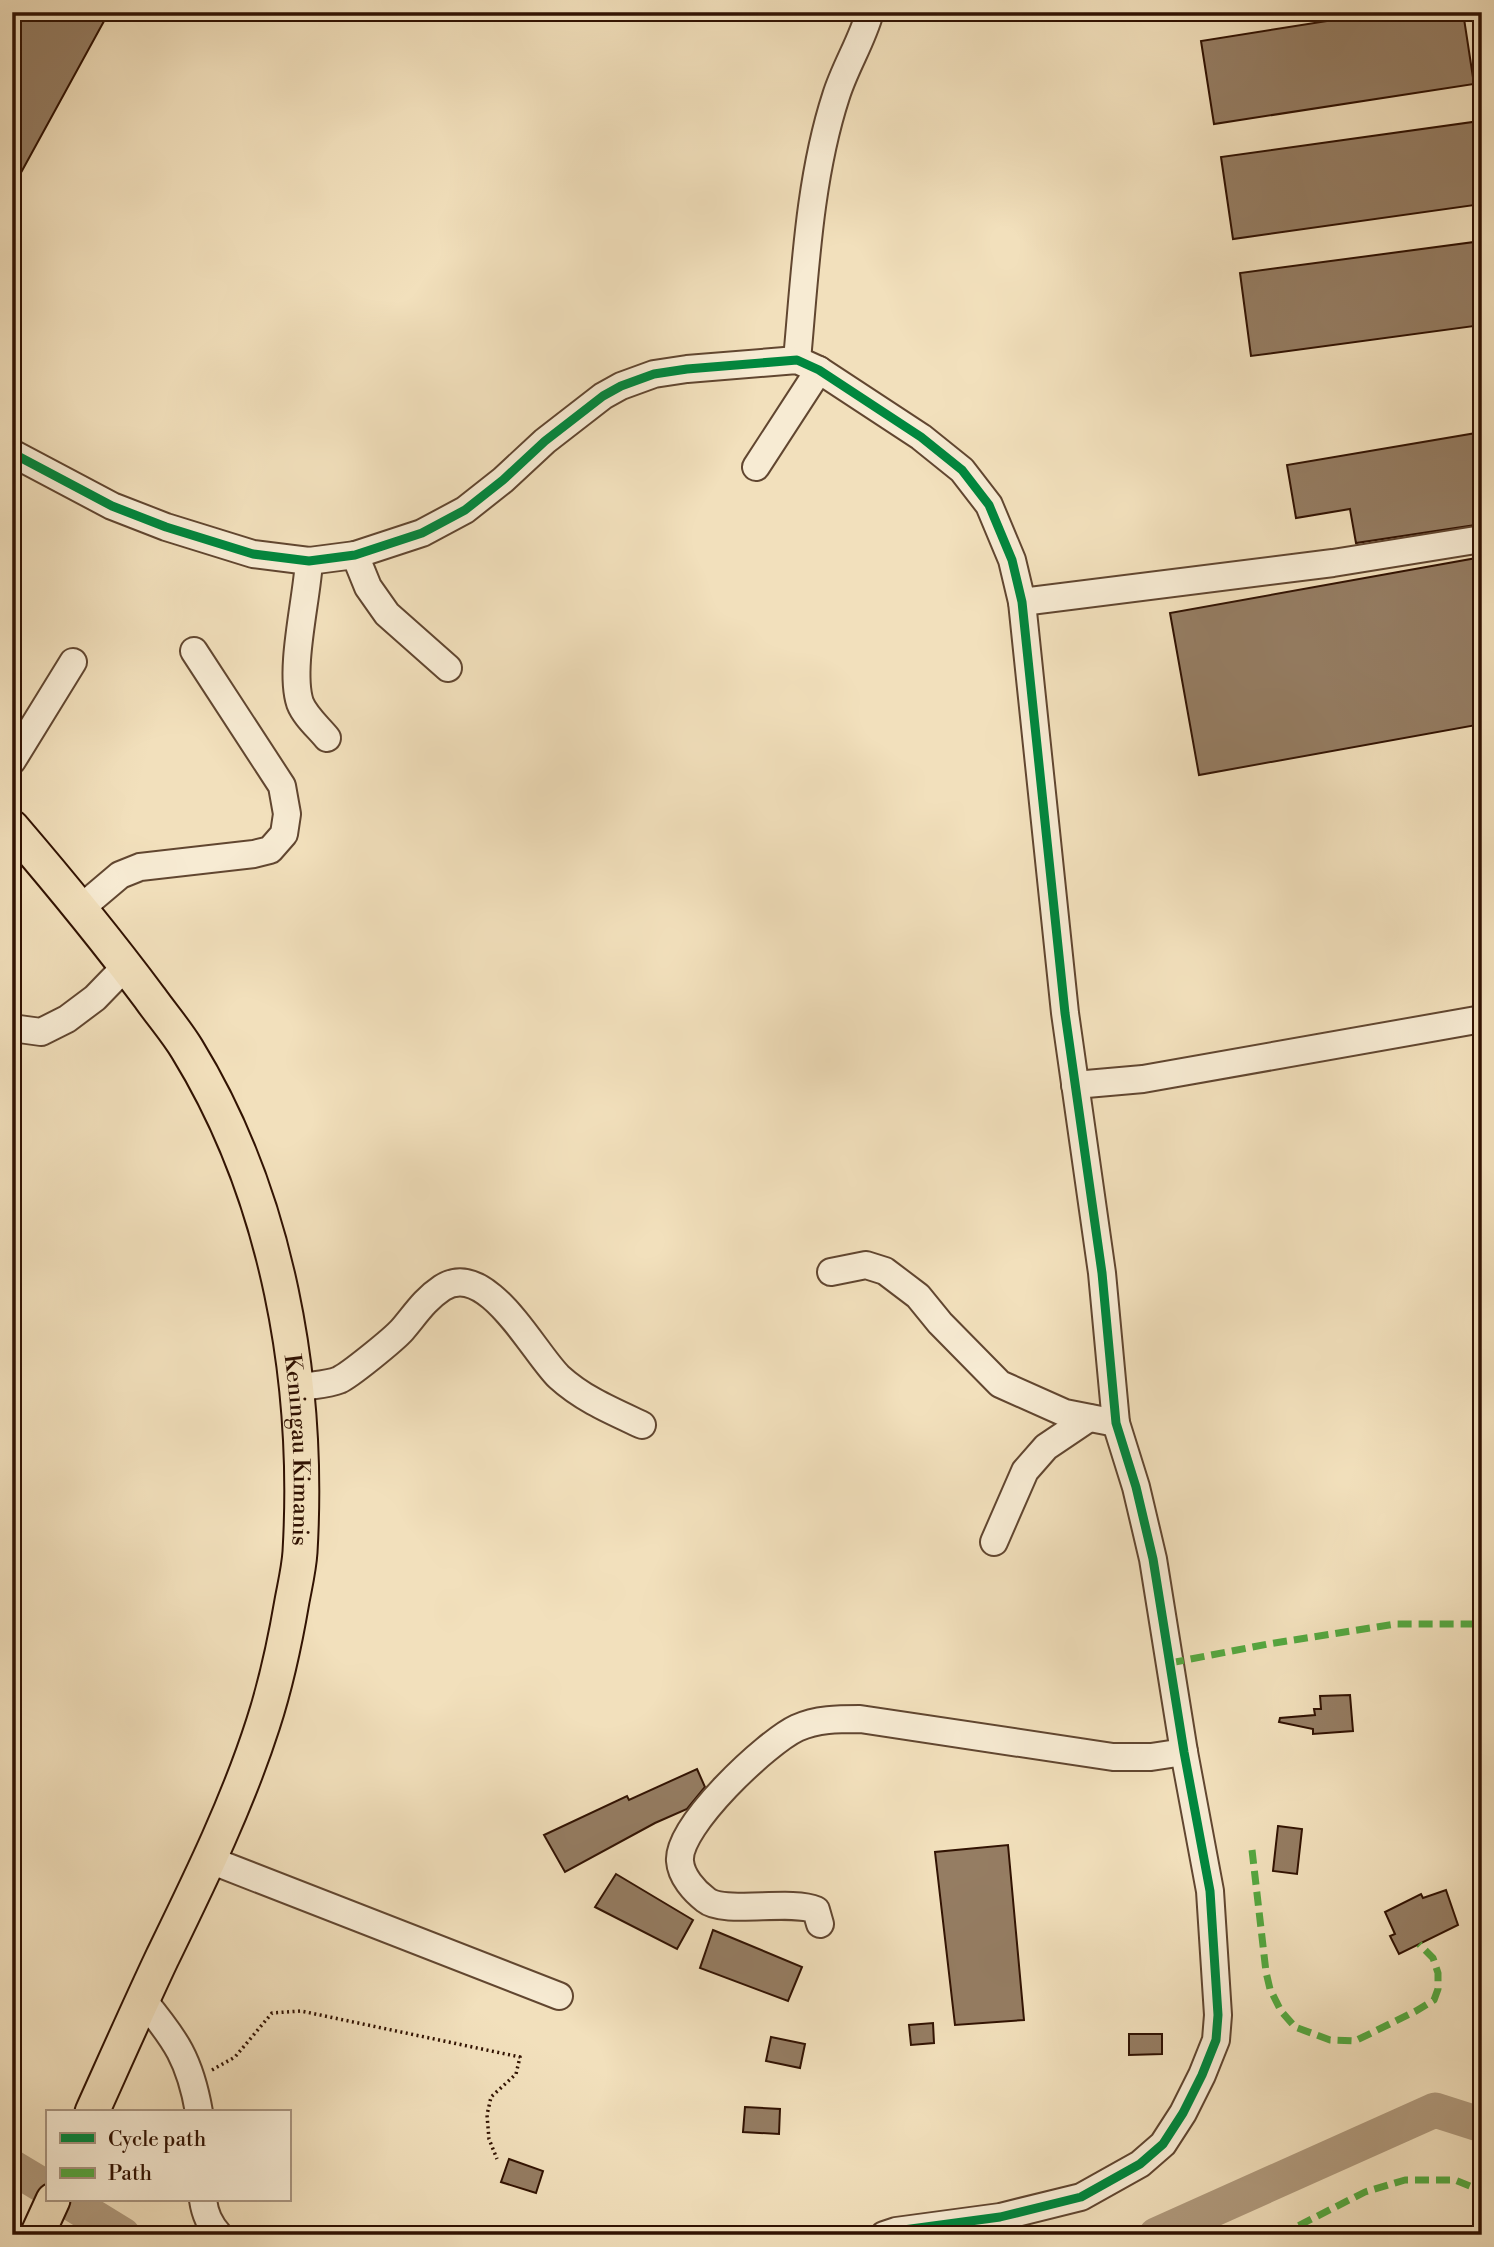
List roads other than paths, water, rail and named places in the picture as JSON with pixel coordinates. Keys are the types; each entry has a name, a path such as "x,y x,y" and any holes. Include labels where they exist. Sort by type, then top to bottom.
{"main road":[{"name":"Keningau Kimanis","path":"12,827 81,908 187,1049 236,1145 256,1200 280,1286 297,1388 301,1482 300,1555 276,1678 262,1726 210,1860 142,2000 93,2110"},
{"path":"37,2235 51,2202"}],"street":[{"path":"757,467 808,365 815,196 826,134 836,97 870,12"},
{"path":"12,453 113,506 166,527 253,554 310,561 355,555 422,533 465,510 503,480 544,441 603,396 621,386 654,374 676,371 808,365 921,437 962,470 989,505 1012,560 1022,602 1075,1086 1102,1273 1116,1423 1136,1487 1153,1559 1184,1752 1210,1891 1218,2015 1216,2040 1183,2112 1163,2144 1140,2164 1081,2197 1000,2217 896,2231 884,2235"},
{"path":"1022,602 1333,563 1482,539"},
{"path":"355,555 368,587 387,614 448,668"},
{"path":"310,561 298,650 299,693 300,703 306,713 327,738"},
{"path":"81,908 120,875 140,867 254,854 270,850 284,834 287,814 282,786 194,651"},
{"path":"12,761 74,662"},
{"path":"12,1028 41,1032 67,1020 95,998 126,966"},
{"path":"1075,1086 1143,1079 1482,1019"},
{"path":"831,1272 866,1265 886,1271 918,1296 940,1323 1000,1384 1065,1413 1116,1423"},
{"path":"297,1388 339,1380 401,1332 422,1303 445,1286 469,1282 485,1290 528,1336 557,1375 583,1397 642,1424"},
{"path":"994,1542 1025,1471 1046,1447 1089,1418"},
{"path":"820,1924 816,1910 804,1905 739,1907 708,1903 688,1883 680,1860 687,1834 726,1785 770,1746 797,1728 827,1719 860,1719 1113,1757 1151,1757 1184,1752"},
{"path":"210,1860 559,1996"},
{"path":"142,2000 166,2028 184,2057 194,2084 199,2110"},
{"path":"203,2202 205,2213 219,2235"}],"waterway":[{"path":"1156,2235 1435,2110 1482,2125"},
{"path":"12,2167 46,2187"},
{"path":"69,2202 123,2235"}]}
